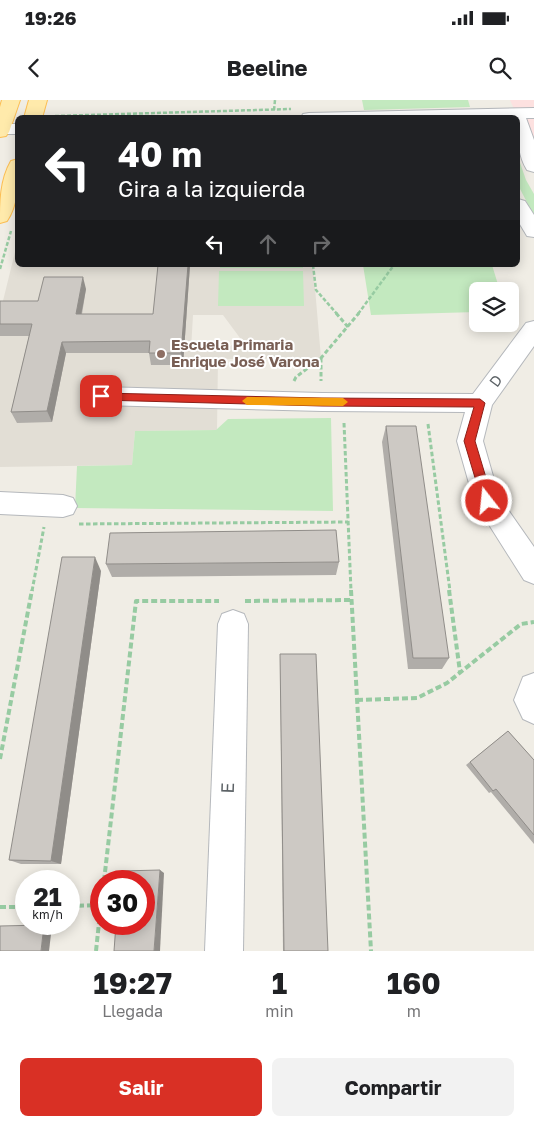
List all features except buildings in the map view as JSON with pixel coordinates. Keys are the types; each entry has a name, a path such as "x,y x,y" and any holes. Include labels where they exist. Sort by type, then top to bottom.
{"main road":[{"path":"6,130 11,100"},
{"path":"38,100 40,115"},
{"path":"6,222 15,179"}],"street":[{"path":"301,113 344,108 482,110 534,113"},
{"path":"520,127 534,166"},
{"path":"520,208 534,231"},
{"name":"D","path":"534,330 480,403 470,441 487,501 534,572"},
{"path":"101,396 216,400 480,403"},
{"path":"0,503 60,518"},
{"name":"E","path":"224,951 234,609"},
{"path":"534,688 530,700 534,708"}],"path":[{"path":"274,110 275,100"},
{"path":"107,115 274,110 301,113"},
{"path":"0,269 6,222"},
{"path":"314,267 316,290 348,327"},
{"path":"282,401 296,377 322,358 348,327 393,267"},
{"path":"343,402 351,600 371,951"},
{"path":"425,403 460,672"},
{"path":"0,759 60,518 348,522"},
{"path":"105,870 136,601 234,609 351,600"},
{"path":"357,700 418,698 447,683 521,624 534,622"},
{"path":"0,907 15,907"},
{"path":"96,951 98,935"}],"shaded area":[{"path":"510,100 534,100 534,166 520,124 520,115 517,115"},
{"name":"Escuela Primaria Enrique José Varona","path":"15,252 15,267 313,267 321,358 218,359 217,430 135,431 132,465 0,467 0,313","holes":["193,315 223,315 240,338 227,349 191,349"]}],"green space":[{"path":"362,100 468,100 470,107 364,110"},
{"path":"520,163 526,180 534,194 534,216 520,189"},
{"path":"220,267 303,267 303,268"},
{"path":"363,267 493,267 497,282 469,282 469,312 371,315"},
{"path":"219,271 303,271 304,306 218,306"},
{"path":"331,418 333,511 75,508 77,466 132,465 135,431 216,430 228,419"}],"slow traffic":[{"path":"247,401 343,402"}],"place":[{"name":"Escuela Primaria Enrique José Varona","path":"161,354"}],"route":[{"path":"101,396 322,402 480,403 470,441 487,501"}]}
